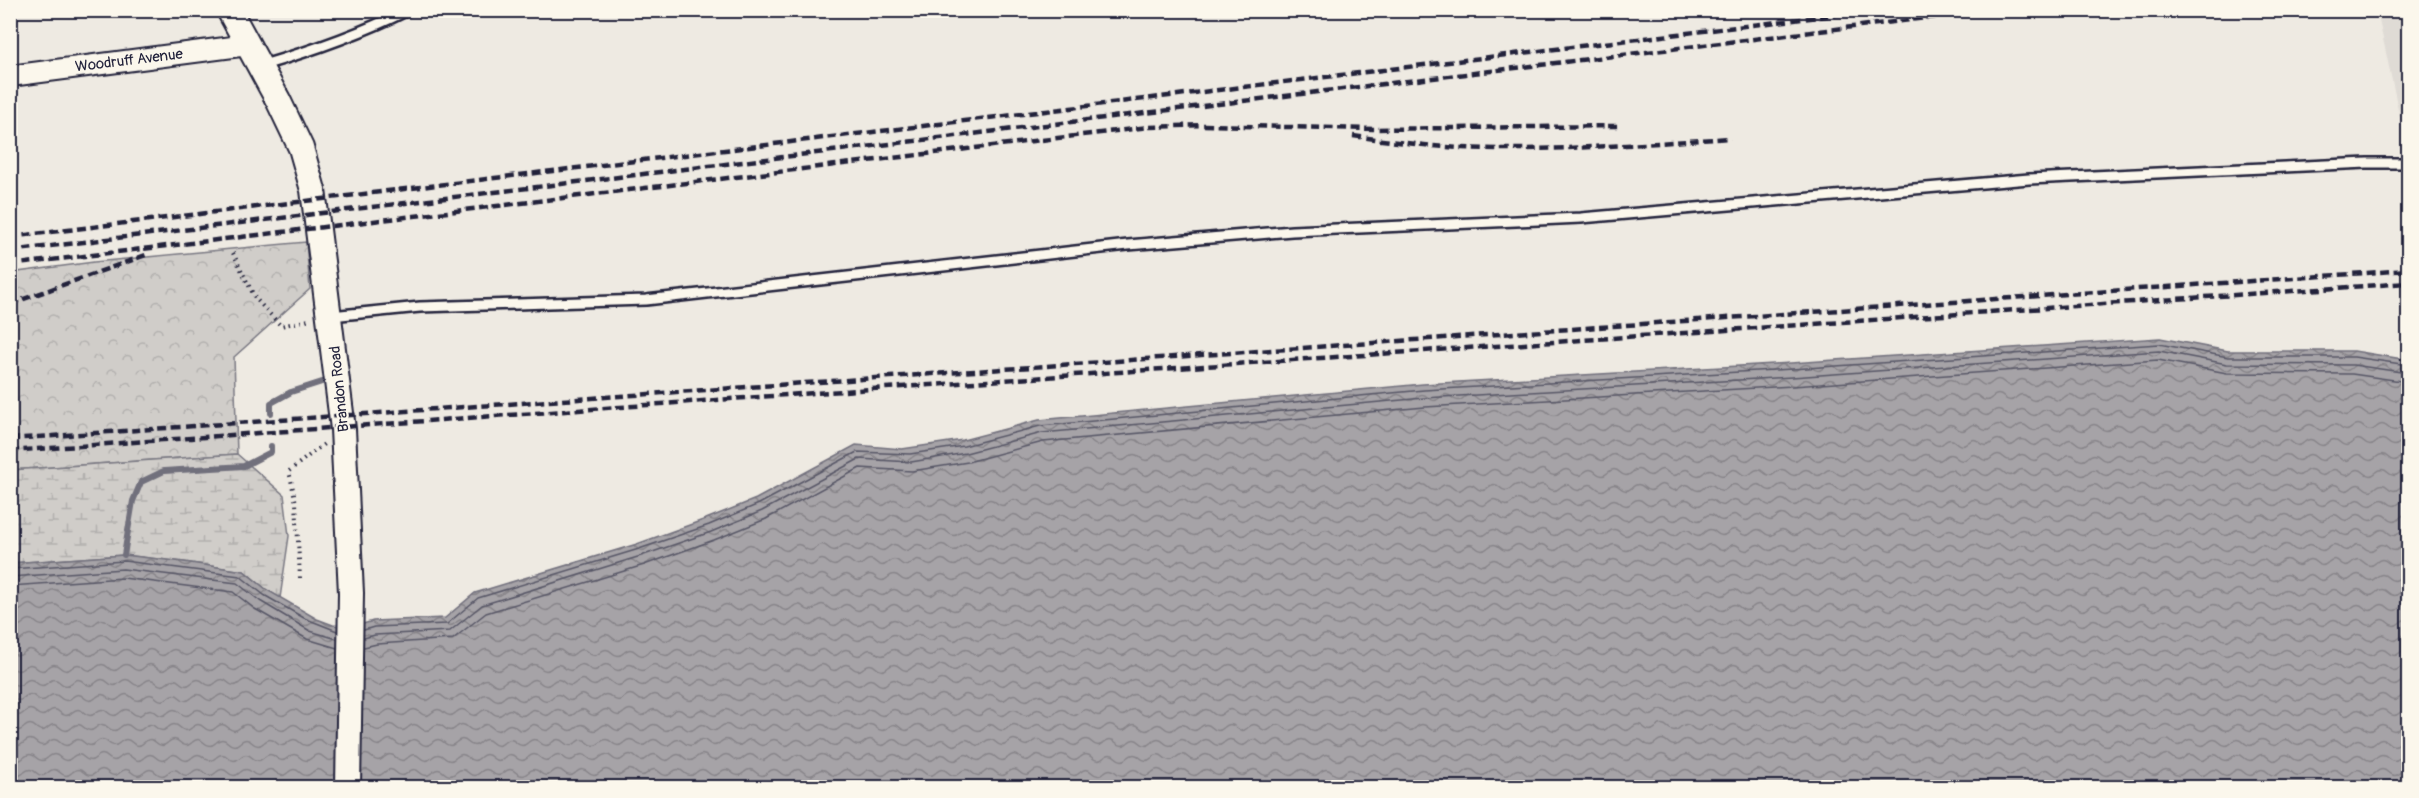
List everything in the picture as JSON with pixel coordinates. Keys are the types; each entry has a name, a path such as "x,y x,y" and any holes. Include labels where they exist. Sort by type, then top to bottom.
{"street":[{"name":"Brandon Road","path":"229,10 301,148 313,190 344,429 351,593 348,788"},
{"name":"Woodruff Avenue","path":"10,76 254,56"}],"lane":[{"path":"254,56 336,42 379,25 408,10"},
{"path":"331,316 420,307 646,300 1128,245 1292,231 1581,219 2029,179 2367,162 2409,163"}],"path":[{"path":"233,253 255,298 281,326 331,316"},
{"path":"300,578 296,502 289,471 344,429"}],"shaded area":[{"path":"2377,11 2408,11 2408,155"}],"green space":[{"path":"306,242 310,289 234,357 237,454 11,470 10,273 94,262"},
{"path":"237,454 284,495 289,536 280,598 244,571 184,562 124,555 11,563 11,470"}],"water":[{"path":"2160,338 2228,351 2354,351 2408,360 2408,787 11,788 11,563 124,555 184,562 244,571 267,590 317,619 333,625 353,627 373,621 445,618 475,593 637,544 706,519 756,499 856,445 902,449 963,440 1039,420 1423,384 1791,363"}],"waterway":[{"path":"271,413 271,403 291,392 322,382"},
{"path":"124,555 133,501 141,482 164,471 244,466 271,452 271,446"}],"railway":[{"path":"10,237 1876,10"},
{"path":"10,251 1992,10"},
{"path":"10,265 1149,127 1204,125 1373,129 1618,126"},
{"path":"1353,136 1434,146 1495,149 1596,147 1730,138"},
{"path":"10,304 146,255"},
{"path":"10,439 2408,270"},
{"path":"10,451 2408,283"}]}
